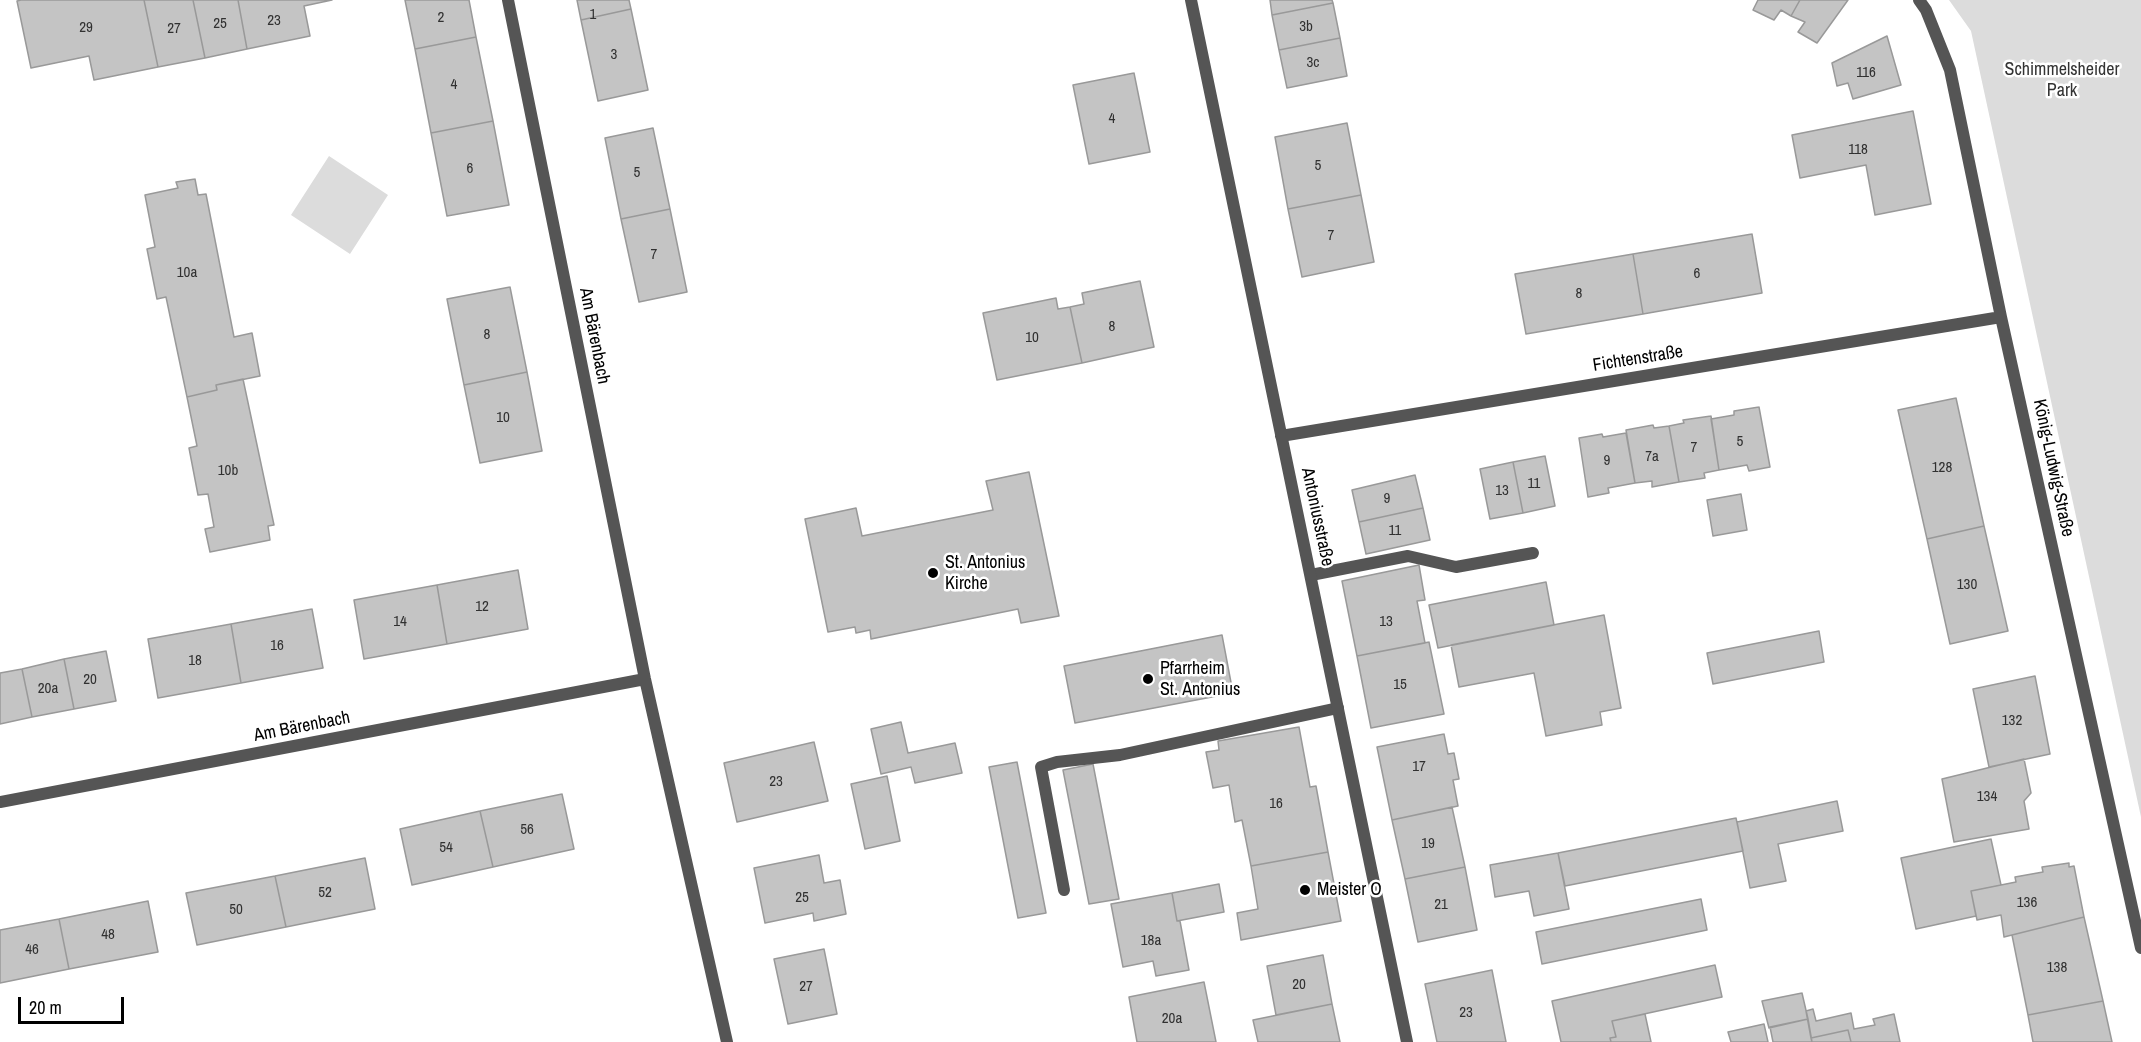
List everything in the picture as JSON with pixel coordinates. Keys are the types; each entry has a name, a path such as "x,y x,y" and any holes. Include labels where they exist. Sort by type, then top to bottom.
{"street":[{"name":"Am Bärenbach","path":"508,0 645,679 727,1042"},
{"name":"Antoniusstraße","path":"1191,0 1407,1042"},
{"name":"König-Ludwig-Straße","path":"1919,0 1939,38 1950,70 2001,317 2141,948"},
{"name":"Fichtenstraße","path":"1281,436 2001,317"},
{"path":"1311,575 1408,556 1456,567 1533,553"},
{"name":"Am Bärenbach","path":"0,802 645,679"},
{"path":"1064,890 1041,767 1057,762 1120,755 1338,708"}],"green space":[{"name":"Schimmelsheider Park","path":"1949,0 2141,0 2141,817 1971,31"},
{"path":"329,156 388,195 350,254 291,215"}],"building":[{"path":"144,0 158,67 94,80 89,56 31,68 17,1"},
{"path":"144,0 193,0 205,58 158,67"},
{"path":"193,0 238,0 247,49 205,58"},
{"path":"238,0 332,0 304,6 310,36 247,49"},
{"path":"405,0 469,0 476,37 415,49"},
{"path":"577,0 629,0 631,9 581,20"},
{"path":"1270,0 1332,0 1333,3 1272,15"},
{"path":"1758,0 1800,0 1791,16 1781,10 1774,20 1753,10"},
{"path":"1800,0 1848,0 1817,43 1798,32 1805,22 1791,16"},
{"path":"1333,3 1340,38 1279,50 1272,15"},
{"path":"631,9 648,90 598,101 581,20"},
{"path":"1887,36 1901,85 1853,99 1848,83 1837,86 1832,63"},
{"path":"476,37 493,121 431,133 415,49"},
{"path":"1340,38 1347,76 1287,88 1279,50"},
{"path":"1134,73 1150,152 1089,164 1073,85"},
{"path":"1913,111 1931,204 1875,215 1866,165 1800,178 1792,135"},
{"path":"493,121 509,205 447,216 431,133"},
{"path":"1347,123 1361,195 1288,209 1275,137"},
{"path":"653,128 670,209 621,219 605,138"},
{"path":"195,179 198,195 206,194 234,337 252,333 260,376 216,385 217,390 187,397 166,297 157,299 147,249 155,247 145,195 178,188 176,182"},
{"path":"1361,195 1374,262 1302,277 1288,209"},
{"path":"670,209 687,292 639,302 621,219"},
{"path":"1752,234 1762,293 1643,314 1633,254"},
{"path":"1633,254 1643,314 1526,334 1515,274"},
{"path":"1140,281 1154,347 1082,363 1070,307 1084,304 1082,293"},
{"path":"510,287 527,372 464,385 447,299"},
{"path":"1056,298 1058,309 1070,307 1082,363 997,380 983,313"},
{"path":"527,372 542,451 480,463 464,385"},
{"path":"243,379 274,525 268,526 270,540 210,552 205,529 214,527 208,494 198,495 189,448 197,446 187,397 217,390 216,385"},
{"path":"1956,398 1984,526 1927,539 1898,410"},
{"path":"1759,407 1770,467 1749,471 1747,465 1719,470 1711,419 1734,415 1734,411"},
{"path":"1711,416 1719,470 1704,473 1705,478 1679,482 1669,426 1684,423 1683,420"},
{"path":"1653,425 1654,428 1669,426 1679,482 1652,487 1652,481 1635,483 1626,430"},
{"path":"1626,433 1635,483 1608,488 1609,493 1588,497 1579,438"},
{"path":"1545,456 1555,506 1523,513 1513,462"},
{"path":"1513,462 1523,513 1490,519 1480,469"},
{"name":"St. Antonius Kirche","path":"1029,472 1059,616 1021,623 1018,609 871,639 870,630 856,633 855,627 828,632 805,519 856,508 862,536 993,510 986,481"},
{"path":"1415,475 1423,508 1359,522 1352,490"},
{"path":"1741,494 1747,530 1713,536 1707,500"},
{"path":"1423,508 1430,540 1366,554 1359,522"},
{"path":"1984,526 2008,631 1950,644 1927,539"},
{"path":"1419,565 1425,600 1417,601 1425,643 1357,656 1342,581"},
{"path":"518,570 528,629 447,644 437,585"},
{"path":"1546,582 1554,625 1438,648 1429,605"},
{"path":"437,585 447,644 364,659 354,600"},
{"path":"312,609 323,668 241,683 231,624"},
{"path":"1604,615 1621,708 1600,712 1602,725 1546,736 1534,673 1459,687 1451,645"},
{"path":"231,624 241,683 158,698 148,639"},
{"path":"1819,631 1824,662 1713,684 1707,653"},
{"name":"Pfarrheim St. Antonius","path":"1222,635 1233,693 1075,723 1064,666"},
{"path":"1429,642 1444,714 1371,728 1357,656"},
{"path":"106,651 116,701 74,709 64,659"},
{"path":"64,659 74,709 32,717 22,669"},
{"path":"22,669 32,717 0,724 0,673"},
{"path":"2035,676 2050,754 1989,767 1973,689"},
{"path":"901,722 908,753 955,743 962,773 915,783 911,767 881,774 871,729"},
{"path":"1299,727 1310,787 1316,786 1328,852 1251,866 1242,820 1235,822 1229,785 1213,788 1206,752 1219,750 1218,741"},
{"path":"1444,734 1448,754 1454,753 1459,779 1453,780 1458,806 1392,820 1377,747"},
{"path":"814,742 828,801 737,822 724,763"},
{"path":"2024,759 2031,793 2024,801 2029,829 1954,842 1942,779"},
{"path":"1017,762 1046,913 1018,918 989,767"},
{"path":"1093,764 1119,899 1089,904 1063,770"},
{"path":"887,776 900,841 865,849 851,784"},
{"path":"562,794 574,849 493,867 480,811"},
{"path":"1837,801 1843,831 1778,844 1786,881 1750,888 1737,822"},
{"path":"1452,807 1465,867 1405,879 1392,820"},
{"path":"480,811 493,867 412,885 400,829"},
{"path":"1736,818 1743,851 1565,886 1558,853"},
{"path":"1991,839 2001,885 1971,891 1976,916 1916,929 1901,858"},
{"path":"1328,852 1341,921 1241,940 1237,913 1258,909 1251,866"},
{"path":"1558,853 1569,909 1534,916 1529,891 1495,897 1490,865"},
{"path":"819,855 824,883 840,880 846,914 814,921 813,913 765,923 754,868"},
{"path":"365,858 375,909 286,927 275,876"},
{"path":"2069,863 2069,867 2074,866 2084,917 2004,937 2001,915 1977,920 1971,891 2016,882 2015,877 2043,872 2042,867"},
{"path":"1465,867 1477,930 1418,942 1405,879"},
{"path":"275,876 286,927 197,945 186,893"},
{"path":"1219,884 1224,912 1177,921 1172,893"},
{"path":"1172,893 1189,970 1156,976 1153,961 1123,967 1111,904"},
{"path":"1701,899 1707,930 1542,964 1536,932"},
{"path":"148,901 158,952 69,969 59,919"},
{"path":"2084,917 2103,1001 2028,1015 2012,935"},
{"path":"59,919 69,969 0,983 0,930"},
{"path":"824,949 837,1014 788,1024 774,959"},
{"path":"1323,955 1332,1004 1276,1015 1267,966"},
{"path":"1715,965 1722,997 1612,1021 1616,1037 1610,1038 1611,1042 1561,1042 1552,1001"},
{"path":"1492,970 1506,1042 1437,1042 1425,984"},
{"path":"1204,982 1216,1042 1137,1042 1129,997"},
{"path":"1802,993 1808,1019 1769,1028 1762,1001"},
{"path":"2103,1001 2112,1042 2033,1042 2028,1015"},
{"path":"1332,1004 1340,1042 1258,1042 1253,1020"},
{"path":"1813,1009 1816,1021 1851,1013 1854,1029 1875,1025 1873,1019 1894,1014 1900,1042 1851,1042 1848,1030 1811,1038 1806,1011"},
{"path":"1645,1014 1651,1042 1611,1042 1610,1038 1616,1037 1612,1021"},
{"path":"1808,1019 1812,1042 1773,1042 1770,1027"},
{"path":"1764,1024 1768,1042 1731,1042 1728,1032"},
{"path":"1848,1030 1851,1042 1812,1042 1811,1038"}],"place":[{"name":"St. Antonius Kirche","path":"933,573"},
{"name":"Pfarrheim St. Antonius","path":"1148,679"},
{"name":"Meister O","path":"1305,890"}]}
